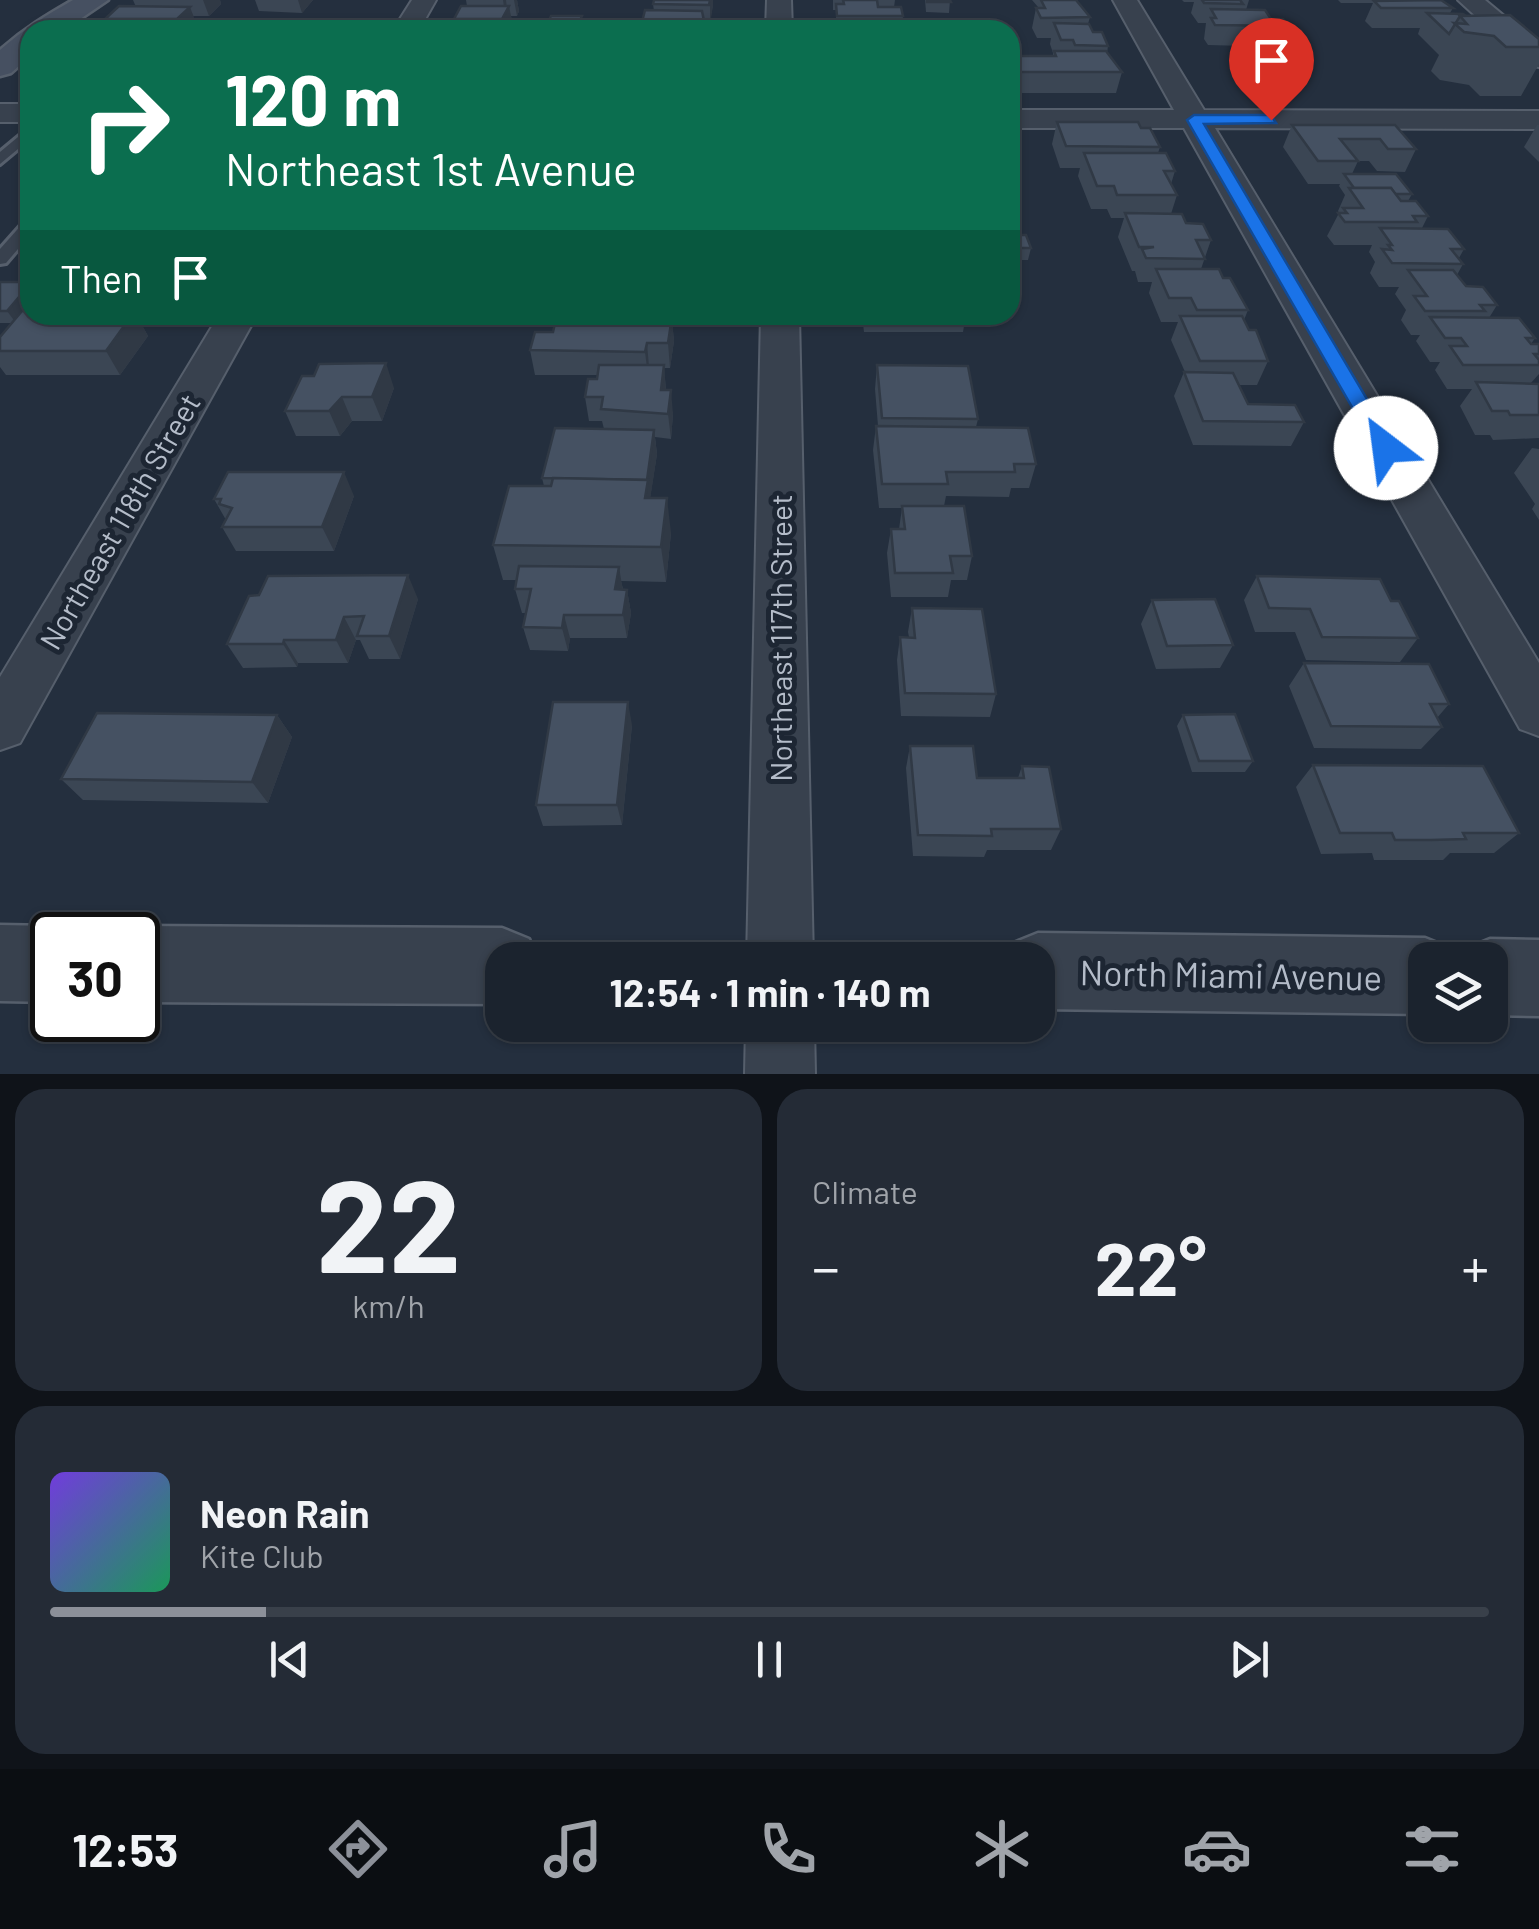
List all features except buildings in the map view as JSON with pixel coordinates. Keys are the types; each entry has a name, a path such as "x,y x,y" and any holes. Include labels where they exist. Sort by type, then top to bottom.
{"main road":[{"path":"54,16 94,0"},
{"path":"0,66 20,49"}],"street":[{"path":"1125,0 1539,712"},
{"path":"1470,0 1539,58"},
{"path":"1020,119 1539,120"},
{"name":"Northeast 118th Street","path":"0,726 232,325"},
{"name":"Northeast 117th Street","path":"780,325 780,942"},
{"path":"0,964 30,964"},
{"path":"160,964 485,966"},
{"name":"North Miami Avenue","path":"1055,971 1408,976"},
{"path":"1508,977 1539,978"},
{"path":"780,1042 780,1074"}],"lane":[{"path":"0,160 20,141"},
{"path":"0,258 20,237"}],"route":[{"path":"1271,120 1194,120 1386,448"}]}
